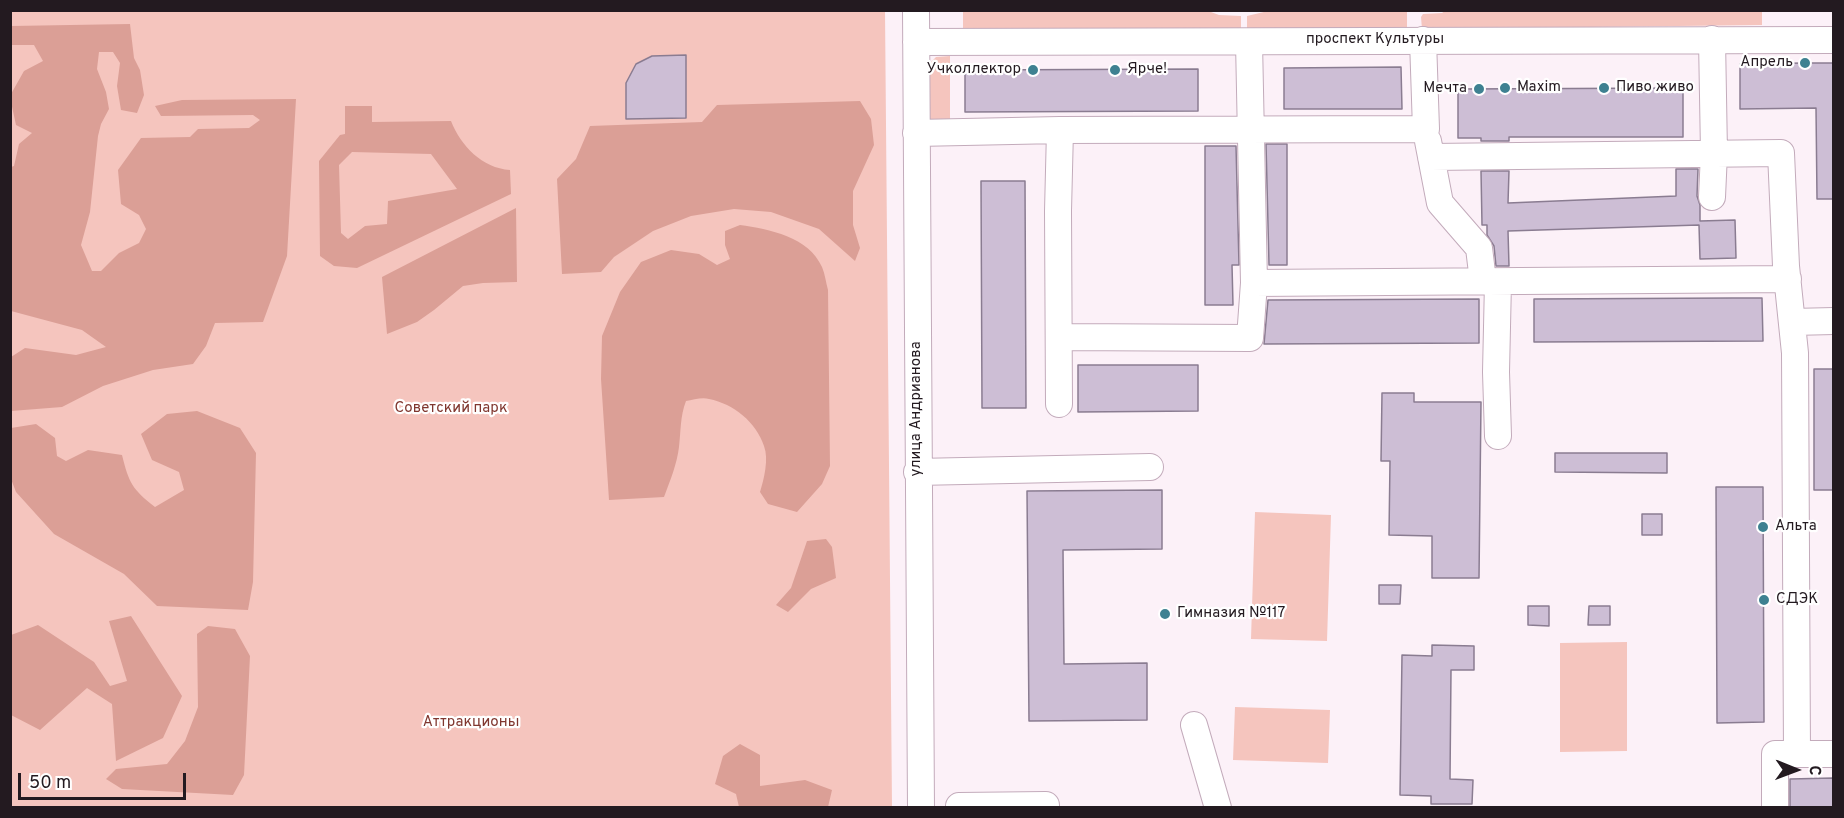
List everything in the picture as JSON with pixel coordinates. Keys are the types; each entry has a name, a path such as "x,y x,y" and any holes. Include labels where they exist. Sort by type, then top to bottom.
{"street":[{"name":"улица Андрианова","path":"916,10 917,472 921,807"},
{"path":"1712,39 1714,153 1712,197"},
{"path":"1423,40 1426,129 1440,203 1479,248 1490,282 1497,372 1498,436"},
{"name":"проспект Культуры","path":"916,42 1833,40"},
{"path":"1059,337 1250,338 1254,283 1250,42"},
{"path":"916,133 1060,130 1426,129"},
{"path":"1059,404 1060,130"},
{"path":"1431,157 1781,153 1788,279 1795,352 1797,754"},
{"path":"1254,283 1788,279"},
{"path":"1792,322 1833,321"},
{"path":"917,472 1150,467"},
{"path":"1194,725 1218,807"},
{"path":"1775,807 1775,754 1833,754"},
{"path":"959,806 1046,805 1046,807"}],"green space":[{"path":"1171,10 1241,16 1241,28 963,30 963,11"},
{"path":"1446,10 1762,10 1762,25 1422,29 1423,14 1442,13"},
{"name":"Советский парк","path":"10,11 885,11 892,807 11,807"},
{"path":"1268,11 1407,11 1407,29 1247,28 1247,16"},
{"path":"950,56 950,127 929,121 929,64 936,57"},
{"path":"1255,512 1331,515 1327,641 1251,639"},
{"path":"1627,642 1627,751 1560,752 1560,643"},
{"path":"1235,707 1330,710 1328,763 1233,760"}],"shaded area":[{"path":"130,24 134,58 140,70 144,95 137,113 121,110 117,86 120,63 113,52 99,52 97,69 106,92 109,109 98,136 90,212 81,245 92,271 101,271 119,253 139,243 146,229 139,215 121,204 118,170 141,138 190,137 198,129 249,128 260,120 253,115 161,116 155,106 182,100 296,99 287,256 263,322 215,323 206,346 193,364 153,370 103,386 62,407 11,411 11,357 25,348 76,355 106,347 82,330 11,311 11,167 14,166 19,144 32,133 16,125 11,94 24,71 43,61 34,45 11,45 11,26"},
{"path":"860,101 871,119 874,145 853,191 853,225 860,248 855,261 819,229 771,212 734,209 691,216 653,231 614,257 601,272 562,274 557,179 576,159 590,126 702,122 717,105"},
{"path":"345,106 372,106 372,122 451,121 460,139 474,154 490,165 510,170 511,194 357,268 334,266 320,256 319,161 340,135 345,134","holes":["352,152 431,154 457,189 388,201 387,224 365,226 348,239 341,233 339,165"]},
{"path":"516,208 517,282 463,286 417,322 387,334 382,277"},
{"path":"740,225 787,236 808,248 823,270 828,290 830,466 822,484 797,512 768,504 760,492 766,457 756,429 743,415 727,405 700,398 686,401 677,460 664,497 609,500 601,379 602,336 620,292 641,262 671,250 699,254 717,265 730,259 725,245 725,231"},
{"path":"197,411 240,428 256,453 253,582 248,610 157,606 124,574 54,534 16,492 11,479 11,428 36,424 55,438 57,456 66,461 88,450 122,455 132,485 155,507 184,490 179,472 152,460 141,434 167,414"},
{"path":"826,539 832,547 836,578 811,589 788,612 776,605 791,588 807,541"},
{"path":"131,616 182,696 163,738 116,761 112,704 87,688 40,730 11,715 11,635 38,625 94,662 110,686 127,681 109,621"},
{"path":"208,626 235,629 250,656 244,775 233,795 122,789 106,779 116,769 167,764 185,741 198,707 197,634"},
{"path":"740,744 760,755 760,786 805,780 832,790 828,807 739,807 736,794 715,784 723,756"}],"building":[{"path":"686,55 686,118 626,119 626,83 636,64 652,56"},
{"path":"1833,63 1833,199 1817,199 1816,108 1740,109 1740,64"},
{"path":"1401,67 1402,109 1284,109 1284,68"},
{"path":"1198,69 1198,111 965,112 965,70"},
{"path":"1683,88 1683,137 1509,137 1509,141 1458,138 1458,89"},
{"path":"1266,144 1287,144 1287,265 1269,265"},
{"path":"1205,146 1236,146 1239,265 1232,265 1233,305 1205,305"},
{"path":"1676,169 1698,169 1697,196 1700,205 1700,221 1735,220 1736,258 1700,259 1699,225 1508,231 1509,266 1496,266 1494,246 1487,235 1487,225 1482,225 1481,171 1509,171 1508,203 1676,196"},
{"path":"981,181 1025,181 1026,408 982,408"},
{"path":"1762,298 1763,341 1534,342 1534,299"},
{"path":"1479,299 1479,343 1264,344 1268,300"},
{"path":"1078,365 1198,365 1198,411 1078,412"},
{"path":"1814,369 1833,369 1833,490 1814,490"},
{"path":"1382,393 1414,393 1414,402 1481,402 1479,578 1432,578 1432,536 1389,535 1390,461 1381,461"},
{"path":"1555,453 1667,453 1667,473 1555,472"},
{"path":"1716,487 1763,487 1764,722 1717,723"},
{"path":"1162,490 1162,549 1063,550 1064,664 1147,663 1147,720 1029,721 1027,491"},
{"path":"1642,514 1662,514 1662,535 1642,535"},
{"path":"1379,585 1401,585 1400,604 1379,604"},
{"path":"1528,606 1549,606 1549,626 1528,625"},
{"path":"1589,606 1610,606 1610,625 1588,625"},
{"path":"1432,645 1474,646 1474,670 1451,670 1450,779 1473,780 1472,804 1431,804 1431,796 1400,795 1402,655 1432,656"},
{"path":"1833,778 1833,807 1790,807 1790,779"}],"place":[{"name":"Апрель","path":"1805,63"},
{"name":"Учколлектор","path":"1033,70"},
{"name":"Ярче!","path":"1115,70"},
{"name":"Maxim","path":"1505,88"},
{"name":"Пиво живо","path":"1604,88"},
{"name":"Мечта","path":"1479,89"},
{"name":"Альта","path":"1763,527"},
{"name":"СДЭК","path":"1764,600"},
{"name":"Гимназия №117","path":"1165,614"}],"park label":[{"name":"Аттракционы","path":"471,723"}]}
